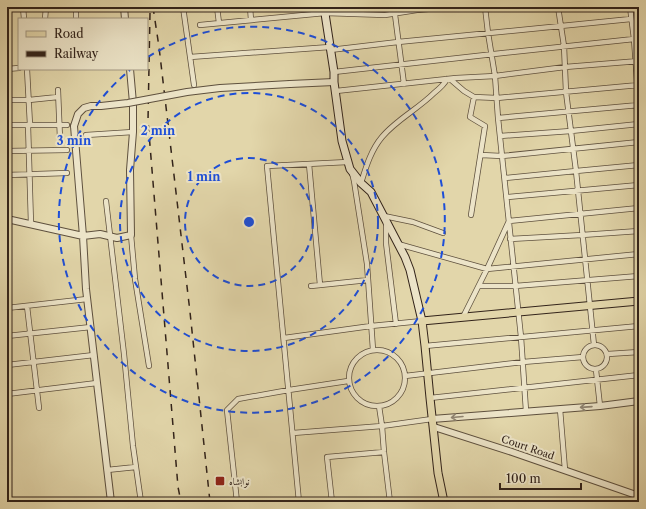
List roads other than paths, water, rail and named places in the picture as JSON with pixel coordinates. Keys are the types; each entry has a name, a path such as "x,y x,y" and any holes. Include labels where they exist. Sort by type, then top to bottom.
{"main road":[{"path":"324,10 334,72 342,141 349,165 361,183 371,192 405,257 410,270 422,321 438,473 444,502"},
{"path":"422,321 639,301"}],"street":[{"path":"23,7 24,18"},
{"path":"45,18 46,7"},
{"path":"76,7 76,18"},
{"path":"124,7 125,18"},
{"path":"183,7 194,85"},
{"path":"217,7 219,23"},
{"path":"250,7 251,20"},
{"path":"200,25 251,20 346,7"},
{"path":"394,7 404,84"},
{"path":"324,10 385,15 452,7"},
{"path":"485,7 495,76 510,239 521,337 526,411"},
{"path":"575,7 558,8 564,46 566,92 576,171 594,345"},
{"path":"630,7 637,61 639,109"},
{"path":"190,57 330,48 631,19"},
{"path":"334,72 633,38 639,35"},
{"path":"336,91 637,61"},
{"path":"7,69 18,68"},
{"path":"28,70 31,224"},
{"path":"130,70 133,104 133,132 130,170 131,235 135,279 149,366"},
{"path":"448,79 474,97 497,98 638,85"},
{"path":"361,183 374,148 381,137 429,98 445,84 448,79"},
{"path":"111,502 87,300 74,126 78,114 84,108 91,106 128,103 187,92 227,88 334,82"},
{"path":"58,90 60,139"},
{"path":"7,100 29,100 58,97"},
{"path":"471,215 485,126 470,117 474,97"},
{"path":"498,118 639,105"},
{"path":"500,136 639,124"},
{"path":"7,126 67,125"},
{"path":"86,135 133,132"},
{"path":"481,155 502,156 639,142"},
{"path":"7,152 67,150"},
{"path":"310,164 320,285"},
{"path":"299,502 267,166 310,164 349,165 355,188 367,264 373,350"},
{"path":"505,178 639,165"},
{"path":"7,175 67,173"},
{"path":"506,197 639,185"},
{"path":"106,201 141,502"},
{"path":"509,221 639,208"},
{"path":"396,324 386,243 385,218 413,222 442,233"},
{"path":"7,219 83,236 100,234 117,238 131,235"},
{"path":"463,317 509,221"},
{"path":"510,239 639,231"},
{"path":"398,244 487,269 639,254"},
{"path":"478,286 516,286 639,276"},
{"path":"311,286 368,280"},
{"path":"7,308 87,300"},
{"path":"27,306 38,408"},
{"path":"284,338 371,326 422,321"},
{"path":"425,346 639,326"},
{"path":"7,336 90,327"},
{"path":"598,345 608,354 608,361 600,369 592,369 585,365 583,357 586,349 590,346 598,345"},
{"path":"373,350 388,352 395,357 401,364 405,376 403,389 392,402 384,406 366,405 353,393 348,381 350,367 355,360 362,354 373,350"},
{"path":"608,354 639,352"},
{"path":"7,365 94,355"},
{"path":"405,376 523,362 583,357"},
{"path":"596,370 600,406"},
{"path":"430,398 639,375"},
{"path":"237,502 228,410 238,399 348,381"},
{"path":"7,394 97,383"},
{"path":"293,433 382,426 432,419 639,402"},
{"path":"379,406 390,502"},
{"path":"560,409 565,470"},
{"name":"Court Road","path":"434,427 639,496"},
{"path":"332,502 327,456 384,452"},
{"path":"107,470 136,467"}],"railway":[{"path":"153,7 190,312 210,502"},
{"path":"150,13 148,121 178,487 181,502"}],"place":[{"name":"نوابشاہ","path":"220,481"}]}
